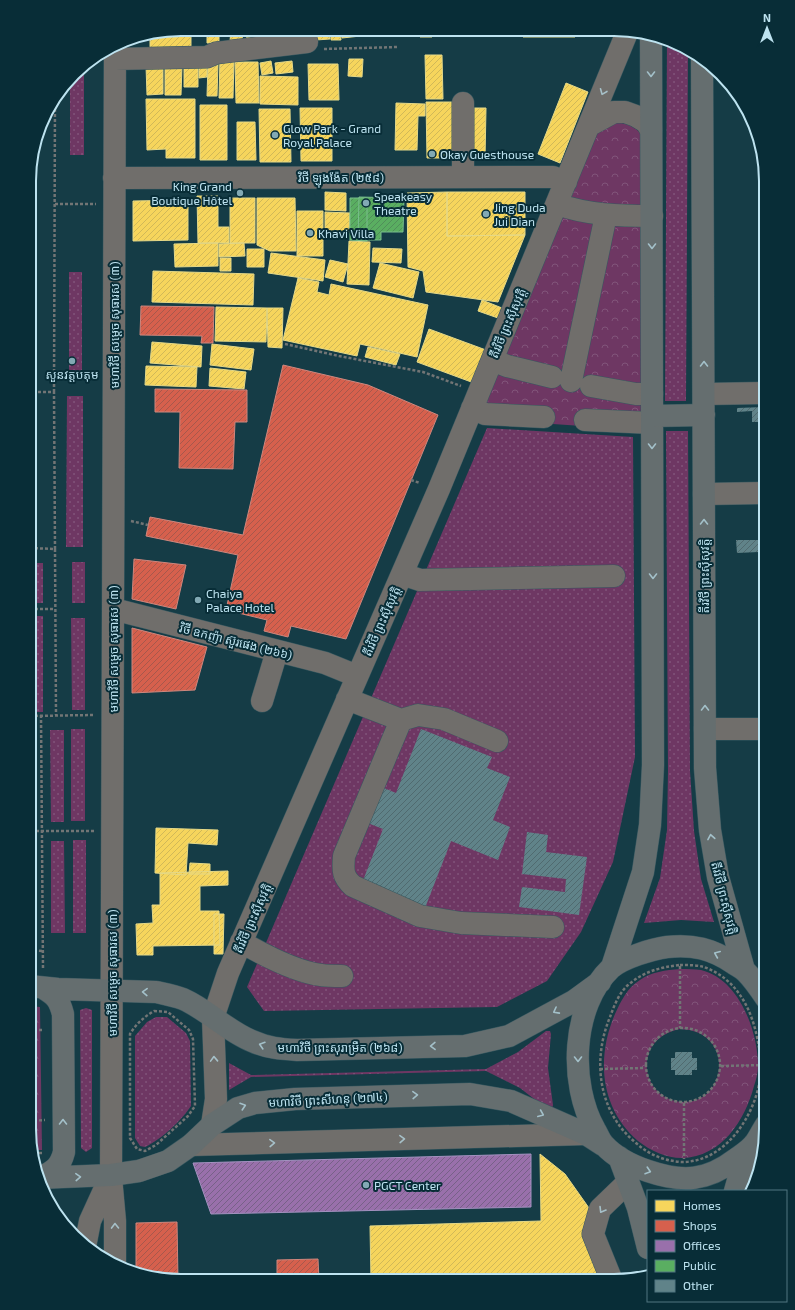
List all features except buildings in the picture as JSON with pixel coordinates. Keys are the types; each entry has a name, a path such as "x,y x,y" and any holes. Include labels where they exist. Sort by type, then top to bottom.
{"main road":[{"path":"647,1244 638,1208 628,1182 603,1145 588,1118 580,1092 578,1047 582,1022 588,1004 606,974 643,872 650,825 653,765 651,41"},
{"name":"តីរវិថី ព្រះស៊ីសុវត្តិ","path":"702,66 705,768 710,830 718,877 758,983"},
{"path":"652,419 704,415"},
{"name":"មហាវិថី ព្រះសុរាម្រឹត (២៦៨)","path":"36,987 156,992 169,995 182,999 197,1007 247,1039 274,1048 305,1050 465,1046 509,1036 574,1001 606,974 632,957 657,948 679,946 703,948 723,957 758,983"},
{"path":"36,987 55,995 60,1002 63,1014 64,1152 56,1169 44,1175"},
{"name":"មហាវិថី ព្រះសីហនុ (២៧៤)","path":"45,1178 111,1175 139,1171 168,1161 191,1145 212,1125 238,1108 255,1103 295,1099 470,1094 511,1101 603,1145 638,1168 660,1175 685,1179 708,1175 729,1164 755,1147"},
{"path":"735,1190 755,1147"}],"street":[{"name":"តីរវិថី ព្រះស៊ីសុវត្តិ","path":"212,1125 216,1099 213,1018 228,973 402,574 590,125 626,36"},
{"path":"115,52 207,57 216,52 307,42"},
{"name":"មហាវិថី សម្តេច សុធារស (៣)","path":"87,1239 90,1221 111,1175 114,52"},
{"path":"463,103 463,177"},
{"path":"590,125 614,112 625,112 646,122 651,130"},
{"name":"វិថី ឡុងង៉ែត (២៥៨)","path":"114,178 553,177 566,182"},
{"path":"557,204 566,208 606,215 652,216"},
{"path":"571,381 606,215"},
{"path":"492,360 507,366 571,381 636,394 652,394"},
{"path":"704,394 759,393"},
{"path":"475,401 485,414 544,417"},
{"path":"585,420 652,419"},
{"path":"704,494 759,493"},
{"path":"402,574 420,580 614,576"},
{"name":"វិថី ឧកញ៉ា ស៊ួរផេង (២៦៦)","path":"113,609 325,663 357,676"},
{"path":"262,701 277,651"},
{"path":"347,699 401,720 418,715 444,719 497,741"},
{"path":"401,720 344,856 343,870 345,879 353,886 420,916 460,923 553,927"},
{"path":"705,729 759,729"},
{"path":"241,942 299,969 320,975 342,976"},
{"path":"191,1145 603,1145"},
{"path":"111,1175 115,1221 116,1258"},
{"path":"609,1274 593,1234 600,1209 628,1182"}],"path":[{"path":"307,42 320,49 398,47"},
{"path":"55,108 54,392 56,715"},
{"path":"55,204 114,204"},
{"path":"285,344 423,372 475,401"},
{"path":"36,392 54,392"},
{"path":"36,548 55,549"},
{"path":"36,609 55,609"},
{"path":"36,716 112,715"},
{"path":"36,987 43,952 41,716"},
{"path":"36,831 112,831"},
{"path":"36,951 43,952"},
{"path":"680,965 680,1028"},
{"path":"759,1048 756,1030 749,1010 741,994 719,974 703,966 680,965 652,970 638,977 626,986 605,1027 601,1044 600,1069 604,1095 614,1118 626,1135 642,1149 659,1158 670,1161 684,1162 699,1159 718,1150 732,1140 750,1111 759,1082"},
{"path":"154,1011 168,1012 189,1030 193,1039 195,1106 188,1116 156,1145 145,1151 137,1149 130,1138 130,1034 133,1028 144,1017 154,1011"},
{"path":"680,1028 689,1028 702,1033 711,1040 717,1049 721,1066 717,1082 712,1090 703,1097 684,1103 668,1100 655,1090 648,1078 645,1068 647,1054 655,1040 662,1034 680,1028"},
{"path":"36,1030 44,1030"},
{"path":"721,1066 759,1065"},
{"path":"600,1069 645,1068"},
{"path":"684,1103 684,1162"},
{"path":"36,1120 45,1120"}],"green space":[{"path":"667,46 688,56 686,401 665,401"},
{"path":"84,73 84,155 70,155 70,88"},
{"path":"605,122 626,124 643,135 642,430 478,419 597,128"},
{"path":"69,272 82,272 82,373 69,373"},
{"path":"67,396 83,396 83,547 66,547"},
{"path":"487,428 633,437 635,757 613,862 581,932 547,981 497,1007 264,1011 247,987"},
{"path":"666,431 688,431 690,771 694,831 701,879 714,922 681,920 644,923 660,878 667,830"},
{"path":"72,562 85,562 85,603 72,603"},
{"path":"36,563 43,563 43,603 36,603"},
{"path":"36,616 43,616 43,712 36,712"},
{"path":"71,618 85,618 85,710 72,710"},
{"path":"71,729 85,729 85,821 71,821"},
{"path":"50,730 64,730 64,822 51,822"},
{"path":"73,840 86,840 86,933 73,933"},
{"path":"51,841 64,841 65,933 51,933"},
{"path":"675,969 701,970 714,975 726,984 736,995 744,1008 750,1023 757,1052 758,1066 750,1099 745,1111 730,1134 720,1144 709,1151 696,1156 682,1158 670,1157 653,1151 638,1141 625,1128 609,1098 605,1082 604,1065 605,1048 609,1031 617,1009 628,991 635,983 644,977","holes":["680,1029 698,1033 710,1041 717,1053 719,1066 717,1079 710,1090 699,1099 685,1102 670,1099 658,1092 650,1082 647,1069 648,1056 653,1045 664,1035"]},
{"path":"36,1007 40,1007 42,1150 37,1150 36,1139"},
{"path":"86,1008 92,1010 92,1148 86,1152 81,1148 80,1010"},
{"path":"156,1017 167,1017 186,1033 190,1041 191,1106 171,1129 145,1147 140,1146 135,1138 135,1036 147,1022"},
{"path":"546,1031 550,1031 551,1034 548,1068 553,1105 552,1109 547,1109 520,1088 486,1071 251,1077 229,1090 229,1063 251,1075 486,1069 518,1052"}],"place":[{"name":"Glow Park - Grand Royal Palace","path":"275,135"},
{"name":"Okay Guesthouse","path":"432,154"},
{"name":"King Grand Boutique Hôtel","path":"240,193"},
{"name":"Speakeasy Theatre","path":"366,203"},
{"name":"Jing Duda Jui Dian","path":"486,214"},
{"name":"Khavi Villa","path":"310,233"},
{"name":"សួនវត្តបតុម","path":"72,361"},
{"name":"Chaiya Palace Hotel","path":"198,600"},
{"name":"PGCT Center","path":"366,1185"}]}
